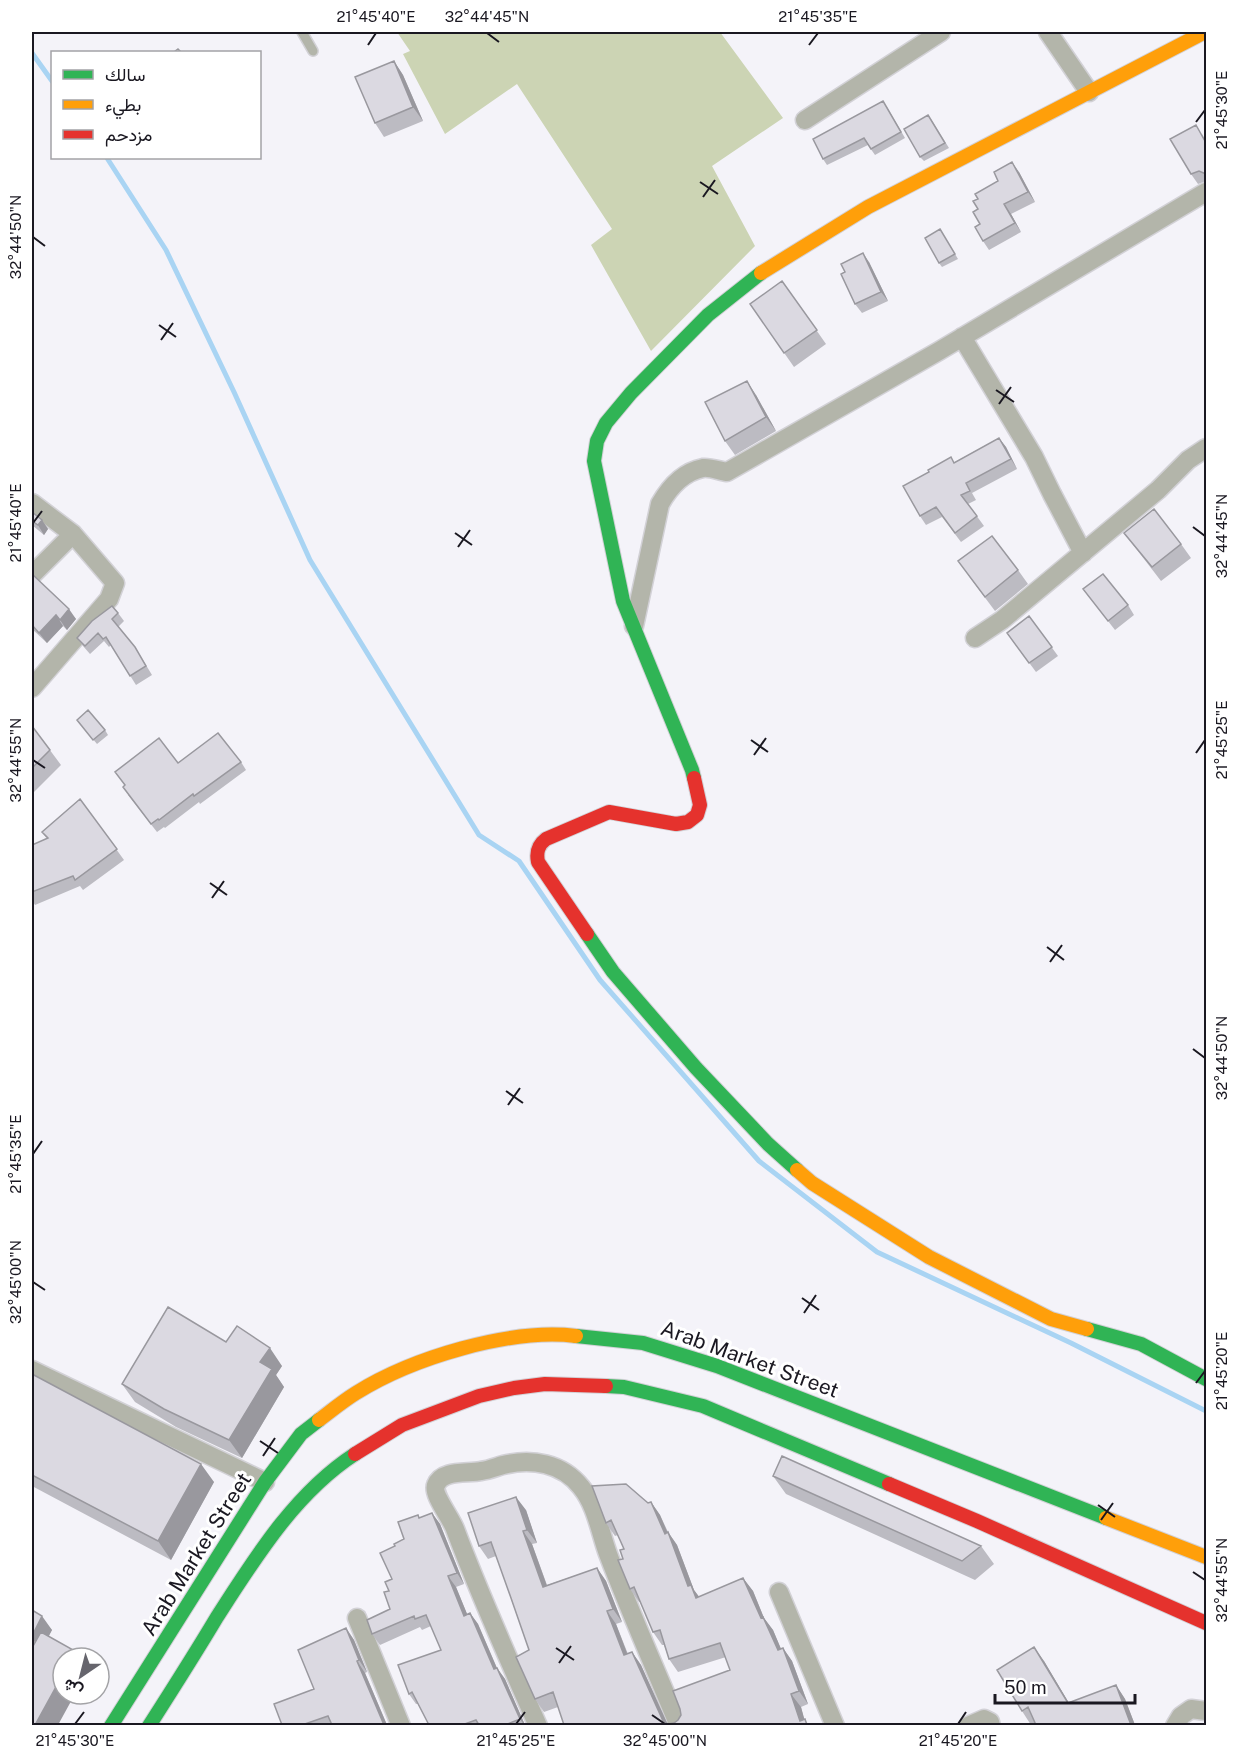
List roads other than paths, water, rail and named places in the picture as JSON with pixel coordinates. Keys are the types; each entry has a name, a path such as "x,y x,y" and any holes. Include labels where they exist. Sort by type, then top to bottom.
{"main road":[{"path":"1205,32 868,207 767,268 708,315 631,393 606,423 597,441 594,461 623,601 693,770 700,805 697,815 688,822 675,824 609,812 546,839 541,842 536,852 538,862 614,972 696,1068 768,1144 812,1183 929,1257 1051,1319 1141,1344 1206,1379"},
{"name":"Arab Market Street","path":"111,1725 265,1482 301,1434 356,1393 416,1363 488,1342 532,1336 570,1335 643,1343 717,1366 1206,1557"},
{"path":"149,1725 248,1569 291,1511 337,1466 402,1425 479,1395 545,1384 624,1387 703,1406 977,1521 1206,1623"}],"street":[{"path":"805,120 941,32"},
{"path":"1048,32 1089,92"},
{"path":"634,626 660,504 668,490 682,477 704,468 727,472 962,337 1206,192"},
{"path":"962,337 1034,457 1083,553"},
{"path":"975,638 1002,620 1158,490 1188,460 1206,448"},
{"path":"32,503 73,534 115,583 109,599 32,688"},
{"path":"32,575 73,534"},
{"path":"32,1370 265,1482"},
{"path":"538,1725 469,1567 451,1519 436,1494 435,1486 440,1479 453,1474 479,1472 507,1464 540,1462 555,1467 582,1487 588,1496 608,1553 679,1725"},
{"path":"779,1592 835,1725"},
{"path":"357,1618 402,1725"},
{"path":"1175,1725 1181,1716 1191,1709 1206,1711"},
{"path":"968,1725 984,1719 991,1725"}],"lane":[{"path":"302,32 313,51"}],"waterway":[{"path":"32,53 51,80"},
{"path":"108,159 166,250 234,392 310,560 479,835 519,861 600,980 759,1161 877,1252 1071,1343 1206,1411"}]}
